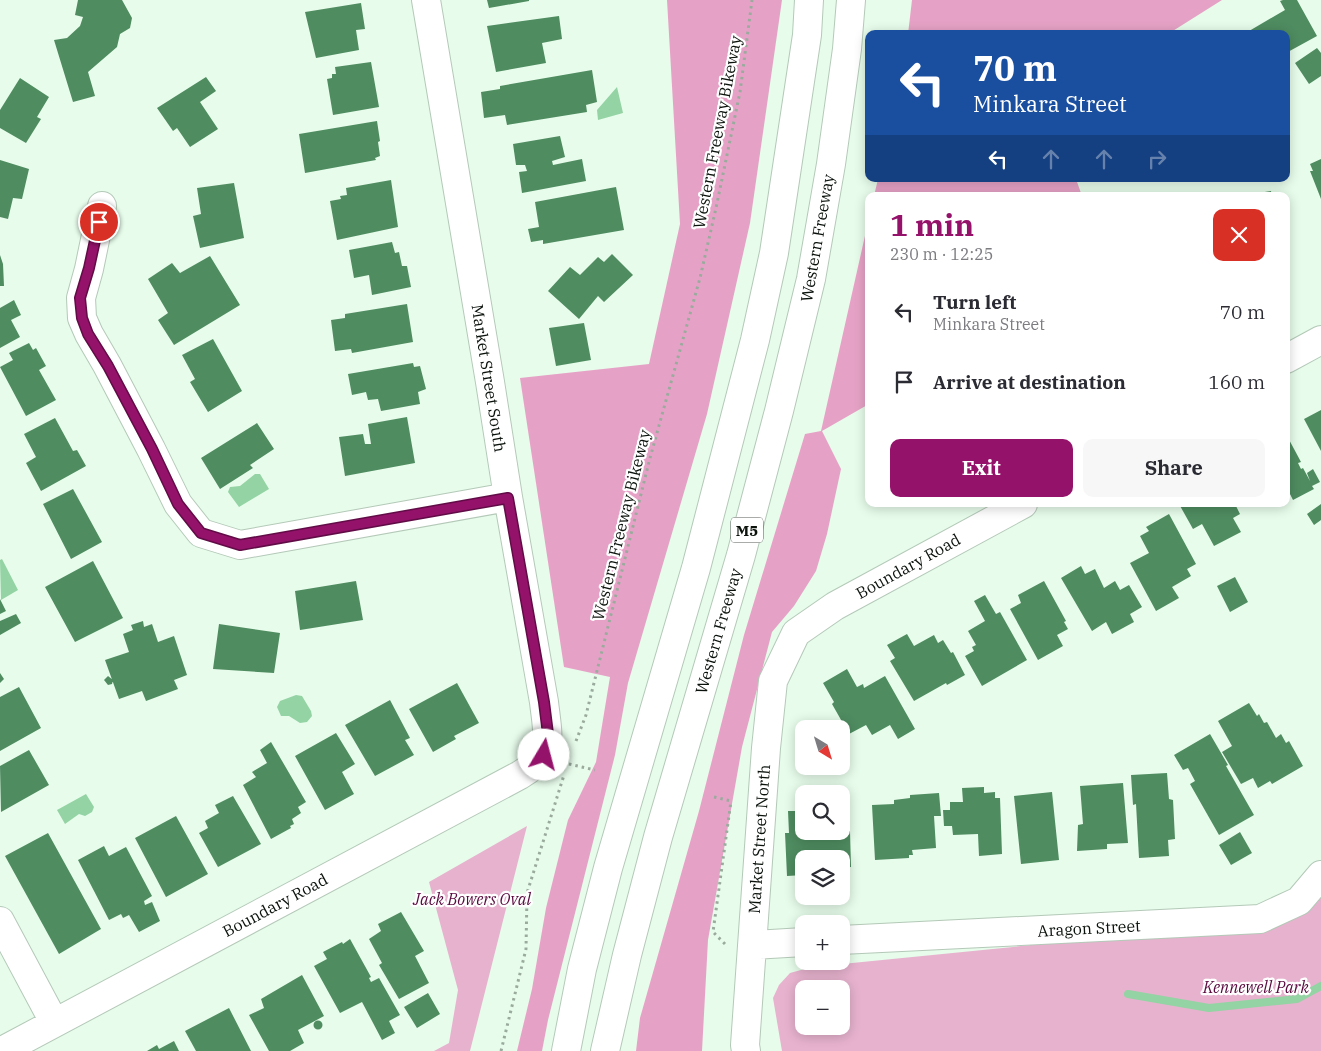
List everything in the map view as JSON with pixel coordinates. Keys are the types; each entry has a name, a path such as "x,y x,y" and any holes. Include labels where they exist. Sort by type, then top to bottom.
{"main road":[{"name":"Market Street South","path":"426,0 548,734 560,759"},
{"name":"M5","path":"566,1051 582,969 608,868 696,568 755,340 774,253 807,35 809,0"},
{"name":"Western Freeway","path":"605,1051 627,955 741,555 811,280 847,49 851,0"},
{"path":"102,206 89,268 80,298 82,318 88,334 108,366 152,449 178,504 201,533 240,545 508,498"},
{"path":"1290,357 1321,340"},
{"name":"Boundary Road","path":"796,632 835,606 1016,507"},
{"name":"Market Street North","path":"746,1051 744,1045 751,949 773,681 796,632"},
{"name":"Boundary Road","path":"2,1051 535,766 560,759"},
{"name":"Aragon Street","path":"850,940 1260,919 1299,901 1321,875"},
{"path":"0,921 54,1022"},
{"path":"751,949 795,943"}],"path":[{"name":"Western Freeway Bikeway","path":"574,746 586,714 650,458 702,269 740,92 752,0"},
{"path":"500,1051 526,949 527,893 554,803 560,759 595,770"},
{"path":"731,801 713,932 732,952 751,949"}],"green space":[{"name":"Jack Bowers Oval","path":"527,826 470,1051 434,1051 449,1043 458,990 429,882"},
{"name":"Kennewell Park","path":"1321,895 1321,1051 782,1051 773,998 779,985 790,973 801,970 850,970 850,963 1292,919"}],"shaded area":[{"path":"667,0 782,0 750,223 707,414 628,683 615,755 548,1020 542,1051 517,1051 532,989 546,908 568,820 596,762 610,677 564,667 520,378 649,364 680,224"},
{"path":"912,0 1222,0 1174,30 908,30"},
{"path":"617,87 623,113 598,120 597,110"},
{"path":"877,182 1077,182 1081,192 875,192"},
{"path":"865,236 865,406 822,431 841,469 827,534 816,571 794,606 772,632 742,747 708,940 702,1051 636,1051 640,1018 699,811 744,635 805,434 821,431"},
{"path":"255,474 260,474 269,489 239,507 228,492 230,487 240,486"},
{"path":"2,559 18,590 1,600 0,560"},
{"path":"296,695 302,696 311,711 312,716 307,722 300,723 289,716 281,716 277,707 280,701"},
{"path":"86,794 94,807 92,812 85,816 79,814 65,824 57,810"}],"building":[{"path":"78,0 122,0 132,18 130,28 120,34 117,47 88,72 95,96 73,102 54,40 67,38 80,26 83,17 75,15"},
{"path":"487,0 529,0 529,1 489,8"},
{"path":"1297,0 1317,36 1290,51 1290,30 1251,30 1285,10 1280,1"},
{"path":"361,3 365,29 356,30 359,50 316,58 305,12"},
{"path":"559,16 562,39 542,43 546,63 496,72 487,26"},
{"path":"1317,48 1321,53 1321,76 1309,84 1295,63"},
{"path":"371,62 379,107 333,115 327,79 332,78 332,74 336,74 335,67"},
{"path":"592,70 597,102 586,105 587,112 507,125 505,115 484,118 481,92 500,89 500,86"},
{"path":"206,77 216,91 200,102 218,129 190,147 177,128 173,131 157,108"},
{"path":"20,78 49,97 37,117 41,119 26,143 0,128 0,110"},
{"path":"377,121 380,156 375,158 376,160 305,173 299,134"},
{"path":"560,136 565,157 552,161 553,165 582,159 586,181 522,193 519,172 527,171 525,165 516,165 513,144"},
{"path":"1321,159 1321,199 1310,171 1313,171 1310,164"},
{"path":"0,160 29,169 22,199 13,198 8,219 0,217"},
{"path":"391,180 398,227 337,240 330,201 341,199 340,196 347,195 346,188"},
{"path":"234,183 244,238 200,248 193,216 201,214 197,188"},
{"path":"616,187 624,230 543,244 543,240 531,242 528,229 539,227 535,202"},
{"path":"392,242 395,253 399,252 402,266 407,266 411,287 372,295 369,275 354,278 349,250"},
{"path":"612,254 633,275 604,302 598,296 579,319 548,291 570,267 580,275 598,257 604,262"},
{"path":"0,255 3,264 4,286 0,286"},
{"path":"210,256 240,305 174,345 158,320 168,313 148,279 172,263 180,273"},
{"path":"14,300 21,315 11,320 20,337 0,348 0,308"},
{"path":"407,304 413,342 352,353 351,349 335,351 331,320 345,318 345,314"},
{"path":"584,323 591,360 556,366 549,328"},
{"path":"213,339 242,391 208,412 190,382 195,379 182,355"},
{"path":"29,343 33,350 36,348 46,366 39,370 56,400 26,416 0,367 13,360 9,353"},
{"path":"413,363 414,367 420,366 426,389 418,392 420,404 381,411 378,399 368,400 366,392 352,395 348,374"},
{"path":"1321,410 1321,451 1304,419"},
{"path":"407,417 415,463 345,476 339,437 363,434 365,444 371,444 368,424"},
{"path":"55,418 73,451 77,450 86,466 41,491 26,463 36,457 24,434"},
{"path":"257,423 274,449 250,465 253,468 220,489 201,458"},
{"path":"1290,441 1301,462 1298,463 1301,469 1303,468 1310,481 1307,473 1313,469 1320,482 1312,486 1314,489 1293,500 1290,494"},
{"path":"73,489 102,542 71,559 43,504"},
{"path":"1321,504 1321,520 1314,525 1307,514"},
{"path":"1181,507 1236,507 1240,514 1233,518 1241,532 1214,546 1202,524 1193,529"},
{"path":"1169,514 1196,564 1187,569 1191,576 1172,587 1179,598 1156,611 1130,563 1149,553 1140,536 1149,531 1146,527"},
{"path":"93,561 123,618 75,642 45,587"},
{"path":"1081,566 1085,574 1095,569 1104,588 1115,581 1120,590 1129,585 1142,607 1130,614 1134,622 1112,634 1106,622 1092,631 1061,578"},
{"path":"1235,577 1248,602 1230,612 1217,586"},
{"path":"356,581 363,620 300,630 295,591"},
{"path":"1044,581 1066,621 1064,622 1068,629 1057,635 1063,646 1038,660 1010,609 1021,603 1018,595"},
{"path":"985,595 996,614 1000,612 1027,660 982,686 965,656 974,651 972,647 976,645 968,631 985,621 974,601"},
{"path":"0,599 6,611 0,614"},
{"path":"16,614 21,623 0,635 0,621"},
{"path":"143,621 144,627 152,624 158,642 174,636 187,675 174,680 178,689 146,701 142,691 119,699 105,660 129,652 123,634 133,630 131,625"},
{"path":"219,624 280,633 274,673 213,669"},
{"path":"907,634 914,646 934,635 938,643 943,640 951,653 953,652 965,675 947,685 946,683 914,701 890,661 895,658 887,645"},
{"path":"847,669 857,687 863,684 864,688 885,676 915,729 898,739 890,725 872,735 866,725 850,733 850,720 841,720 832,704 834,702 823,683"},
{"path":"0,673 4,679 0,683"},
{"path":"108,676 113,680 112,684 108,685 104,680"},
{"path":"457,683 479,723 454,736 456,739 433,752 409,709"},
{"path":"19,687 41,728 0,751 0,697"},
{"path":"390,700 410,738 405,740 414,755 375,776 345,725"},
{"path":"1249,703 1257,716 1259,714 1264,723 1267,722 1276,738 1281,734 1286,743 1289,741 1303,766 1272,784 1270,781 1258,788 1253,778 1241,784 1222,752 1232,746 1218,721"},
{"path":"336,733 355,764 342,772 354,794 325,810 295,756"},
{"path":"1210,734 1254,815 1219,835 1190,784 1195,781 1188,768 1183,770 1174,755"},
{"path":"271,742 306,802 298,807 301,813 292,819 294,824 290,826 291,828 271,839 243,785 256,777 252,772 267,763 260,750"},
{"path":"29,750 49,785 1,812 0,766"},
{"path":"1167,773 1169,799 1173,800 1175,839 1168,840 1169,856 1139,858 1136,804 1133,805 1131,775"},
{"path":"1123,783 1128,843 1107,844 1107,849 1077,851 1078,825 1083,824 1080,786"},
{"path":"984,787 984,793 995,792 995,798 1000,798 1002,854 979,856 978,834 953,835 952,826 944,826 943,810 950,810 950,802 963,802 962,788"},
{"path":"1052,792 1059,860 1021,864 1014,796"},
{"path":"939,793 941,816 934,816 936,848 912,850 913,855 909,855 909,858 875,860 872,805 894,804 894,800 910,798 910,795"},
{"path":"233,796 261,844 218,867 199,833 208,828 205,821 219,813 215,805"},
{"path":"788,811 795,811 795,840 850,840 850,831 851,867 850,850 795,850 795,876 787,876 785,833 789,833"},
{"path":"176,816 208,874 166,897 135,838"},
{"path":"1240,832 1252,853 1231,865 1219,845"},
{"path":"48,833 101,929 59,954 5,856"},
{"path":"104,846 109,856 126,847 152,896 144,901 145,905 152,902 160,921 139,932 129,915 123,918 121,914 109,920 78,860"},
{"path":"401,912 424,951 415,956 429,983 399,999 379,965 382,963 369,939 381,931 378,924"},
{"path":"350,939 371,977 369,978 371,982 379,978 400,1015 389,1021 395,1033 382,1040 362,1002 340,1013 314,966 327,959 323,952"},
{"path":"302,975 324,1016 298,1030 304,1043 290,1051 269,1051 249,1015 264,1008 261,999"},
{"path":"428,993 440,1014 417,1028 404,1007"},
{"path":"229,1008 251,1051 196,1051 185,1031"},
{"path":"318,1021 322,1025 318,1029 314,1025"},
{"path":"174,1041 179,1051 147,1051 157,1045 159,1049"}],"waterway":[{"path":"1128,994 1209,1008 1297,999 1321,986"}],"route":[{"path":"99,222 80,298 82,318 88,334 108,366 152,449 178,504 201,533 240,545 508,498 544,702 548,734 544,755"}]}
